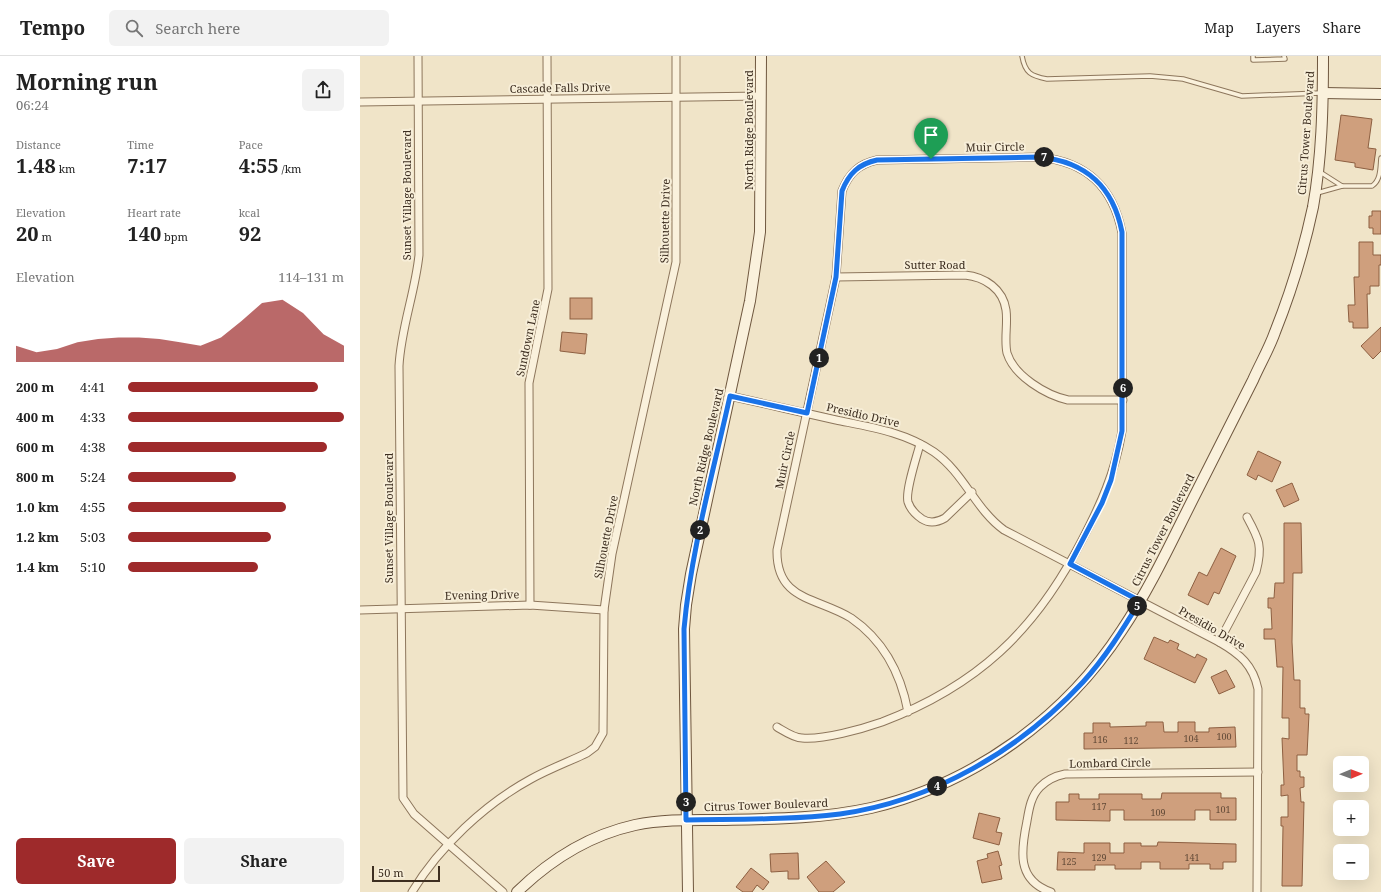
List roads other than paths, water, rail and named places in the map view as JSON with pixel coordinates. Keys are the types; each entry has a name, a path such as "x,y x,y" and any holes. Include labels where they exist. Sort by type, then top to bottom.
{"main road":[{"name":"North Ridge Boulevard","path":"688,892 684,629 686,605 691,574 750,301 760,232 761,56"},
{"name":"Citrus Tower Boulevard","path":"517,892 552,862 594,839 636,824 662,820 762,819 842,813 903,799 931,789 966,772 1021,738 1064,701 1102,659 1140,601 1231,425 1275,334 1299,260 1314,194 1318,170 1323,93 1323,56"},
{"path":"1323,93 1381,94"}],"street":[{"name":"Sunset Village Boulevard","path":"418,56 418,272 402,334 399,366 403,798 414,814 504,892"},
{"name":"Sundown Lane","path":"530,605 529,397 532,362 543,320 548,289 547,56"},
{"name":"Silhouette Drive","path":"412,892 448,844 492,805 531,779 587,753 600,741 604,724 602,692 604,610 612,554 676,262 676,56"},
{"name":"Cascade Falls Drive","path":"360,102 761,96"},
{"name":"Muir Circle","path":"777,727 801,739 824,736 868,726 908,712 956,687 998,655 1038,612 1070,564 1102,503 1111,480 1122,431 1122,232 1119,218 1108,193 1090,174 1068,162 1040,157 877,160 867,162 851,173 842,191 836,277 777,550 779,572 790,588 797,594 838,611 851,619 875,640 894,666 901,683 908,712"},
{"name":"Sutter Road","path":"836,277 966,275 984,279 998,292 1003,300 1006,310 1007,352 1012,365 1022,376 1060,398 1068,400 1123,400"},
{"name":"Presidio Drive","path":"730,396 893,432 920,444 947,463 972,492 987,515 996,524 1219,642 1235,651 1245,659 1256,678 1258,689 1257,892"},
{"path":"920,444 907,495 911,508 920,518 927,521 940,521 972,492"},
{"path":"1219,642 1256,572 1259,562 1259,539 1247,517"},
{"name":"Evening Drive","path":"360,610 530,605 604,610"},
{"name":"Lombard Circle","path":"1051,892 1037,885 1030,877 1022,859 1021,849 1030,805 1034,795 1047,781 1065,774 1258,772"}],"lane":[{"path":"1022,56 1024,68 1035,77 1047,79 1150,76 1182,79 1242,96 1323,93"},
{"path":"1253,56 1253,60 1284,59 1284,56"},
{"path":"1314,194 1342,186 1374,185 1379,176 1381,158"},
{"path":"1318,170 1342,186"}]}
